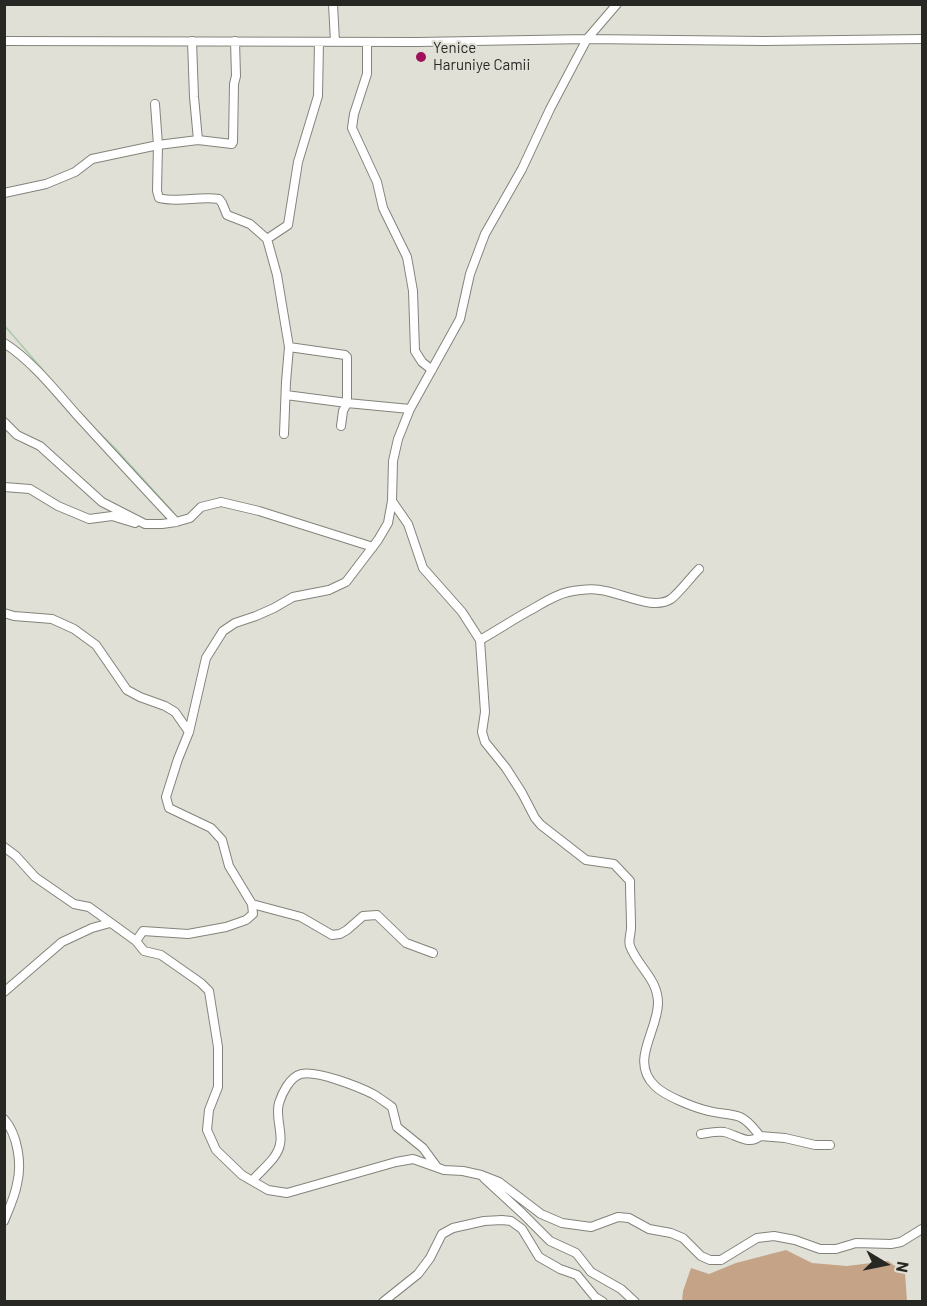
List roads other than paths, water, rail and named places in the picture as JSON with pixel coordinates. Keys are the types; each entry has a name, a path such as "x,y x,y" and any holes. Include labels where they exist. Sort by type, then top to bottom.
{"street":[{"path":"333,4 335,42"},
{"path":"136,941 143,931 188,934 226,927 246,920 253,914 252,904 229,866 222,840 211,828 169,808 166,797 189,732 206,658 223,631 235,623 274,608 293,597 329,590 346,582 373,547 388,523 392,501 393,461 398,439 410,409 460,319 470,274 485,234 522,169 587,39 617,4"},
{"path":"4,41 922,39"},
{"path":"192,41 198,140"},
{"path":"4,193 46,184 75,172 92,159 158,145 198,140 231,144 233,142 236,76 235,41"},
{"path":"267,239 288,225 298,162 318,96 319,42"},
{"path":"367,42 367,74 354,114 352,128 377,182 383,208 407,257 413,291 415,351 422,362 432,369"},
{"path":"155,105 159,198 168,200 219,199 227,215 250,224 267,239 277,275 289,347 284,434"},
{"path":"4,343 16,350 50,385 176,522"},
{"path":"289,347 347,357 347,403 343,411 341,426"},
{"path":"286,395 410,409"},
{"path":"4,422 17,435 40,446 102,502 145,524"},
{"path":"4,487 30,489 58,506 89,519 112,516 133,523 145,524 162,524 190,518 201,507 220,502 259,511 373,547"},
{"path":"392,501 408,524 423,568 462,612 480,640 485,712 482,732 485,742 506,768 541,825 586,860 614,864 630,881 629,943 652,979 657,992 658,1004 655,1021 646,1044 644,1057 648,1075 654,1085 667,1095 706,1111 742,1118 760,1136 785,1138 815,1145 830,1145"},
{"path":"480,640 542,604 566,593 590,589 600,590 644,602 663,603 672,598 699,569"},
{"path":"4,612 14,616 52,619 74,629 96,645 127,690 175,712 189,732"},
{"path":"4,847 16,856 35,877 74,904 90,907 136,941 144,951 161,955 201,982 208,992 218,1047 218,1087 209,1110 207,1130 216,1150 242,1175 268,1190 287,1193 413,1159 444,1170 480,1174 498,1182 541,1214 562,1224 591,1227 618,1217 629,1218 649,1229 683,1238 701,1256 710,1260 721,1260 757,1238 774,1236 795,1240 820,1250 836,1249 856,1243 891,1245 901,1242 922,1229"},
{"path":"252,904 301,917 332,935 347,930 363,915 377,915 406,943 433,953"},
{"path":"4,992 62,942 92,928 110,923"},
{"path":"252,1181 276,1155 281,1143 278,1104 289,1083 300,1074 316,1075 349,1084 374,1095 392,1107 398,1127 423,1148 436,1167"},
{"path":"4,1119 11,1126 18,1150 18,1183 4,1221"},
{"path":"700,1134 722,1131 751,1141 760,1136"},
{"path":"480,1174 550,1241 576,1253 591,1272 621,1289 635,1302"},
{"path":"383,1302 418,1274 430,1258 442,1234 453,1228 484,1221 502,1220 510,1221 522,1229 539,1257 576,1275 595,1297 603,1302"}],"waterway":[{"path":"4,325 82,415"},
{"path":"85,419 115,448 173,512"}],"place":[{"name":"Yenice Haruniye Camii","path":"421,57"}]}
